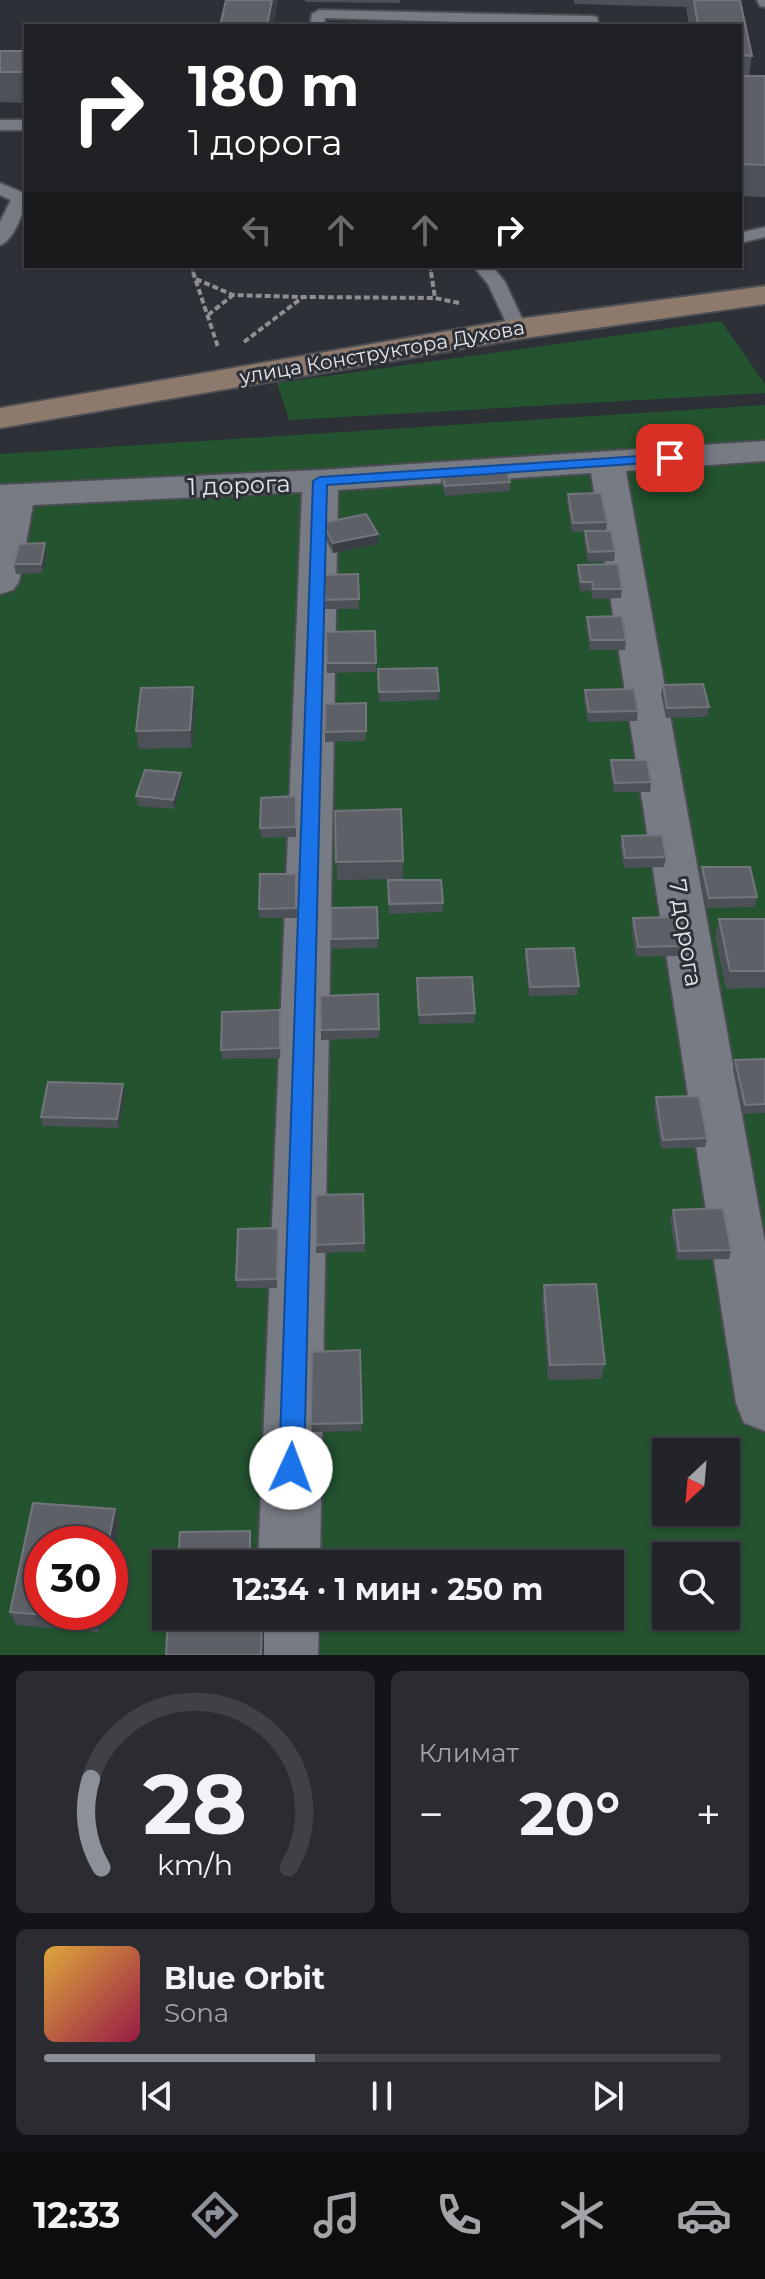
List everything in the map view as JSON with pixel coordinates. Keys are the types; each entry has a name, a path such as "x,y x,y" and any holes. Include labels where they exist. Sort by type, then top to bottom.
{"street":[{"name":"улица Конструктора Духова","path":"0,418 518,329 765,295"},
{"name":"1 дорога","path":"8,495 320,481 765,451"},
{"name":"7 дорога","path":"607,463 765,1403"},
{"path":"289,1550 320,481"},
{"path":"0,582 8,495"},
{"path":"286,1655 287,1630"}],"lane":[{"path":"428,16 429,0"},
{"path":"535,0 536,19"},
{"path":"317,24 319,14 592,20 592,24"},
{"path":"0,125 24,125"},
{"path":"0,188 20,198 0,240"},
{"path":"742,238 765,232"},
{"path":"484,268 496,282 518,329"}],"path":[{"path":"192,268 221,356"},
{"path":"430,268 435,298"},
{"path":"196,279 233,295 435,298 464,304"},
{"path":"208,315 233,295"},
{"path":"240,345 303,297"}],"green space":[{"path":"721,321 765,384 765,393 289,420 277,383"},
{"path":"765,405 765,1655 0,1655 0,454"}],"building":[{"path":"226,0 272,0 267,24 220,24"},
{"path":"694,0 740,0 752,56 742,55 742,24 698,24"},
{"path":"0,51 24,51 24,72 0,72"},
{"path":"742,76 765,76 765,165 742,164"},
{"path":"506,468 510,482 445,486 441,472"},
{"path":"601,493 607,522 573,523 568,494"},
{"path":"366,514 378,534 333,543 322,523"},
{"path":"585,531 611,531 615,551 589,552"},
{"path":"45,543 41,564 14,564 19,544"},
{"path":"618,564 622,589 593,589 592,582 581,582 578,565"},
{"path":"358,574 359,599 325,600 324,575"},
{"path":"622,616 626,640 591,640 587,617"},
{"path":"375,631 376,663 327,663 326,632"},
{"path":"437,668 439,691 379,692 378,669"},
{"path":"703,684 709,707 667,708 663,685"},
{"path":"193,687 190,730 136,731 141,688"},
{"path":"634,689 638,711 589,712 585,690"},
{"path":"366,703 366,731 325,732 325,704"},
{"path":"611,760 647,760 651,782 615,783"},
{"path":"145,770 181,773 173,800 136,796"},
{"path":"296,796 296,827 260,828 261,798"},
{"path":"401,809 403,861 336,862 335,811"},
{"path":"662,835 666,857 625,858 622,836"},
{"path":"702,867 750,867 757,897 709,898"},
{"path":"260,874 296,874 296,908 259,909"},
{"path":"388,880 441,880 443,903 389,904"},
{"path":"377,907 378,938 331,939 331,908"},
{"path":"674,917 680,946 638,947 633,918"},
{"path":"719,919 765,919 765,971 730,971"},
{"path":"574,948 579,986 530,987 526,949"},
{"path":"472,977 475,1013 419,1015 417,978"},
{"path":"378,994 379,1029 321,1030 320,996"},
{"path":"280,1010 280,1048 221,1050 222,1012"},
{"path":"765,1059 765,1104 745,1105 735,1060"},
{"path":"48,1082 123,1084 117,1119 41,1117"},
{"path":"699,1096 707,1138 663,1140 656,1097"},
{"path":"363,1194 364,1243 316,1245 316,1195"},
{"path":"723,1208 731,1250 679,1251 673,1210"},
{"path":"278,1228 277,1279 236,1280 238,1229"},
{"path":"596,1284 605,1364 550,1365 544,1285"},
{"path":"360,1350 362,1423 311,1424 312,1352"},
{"path":"33,1503 115,1509 112,1526 28,1526"},
{"path":"250,1531 250,1550 179,1550 180,1532"},
{"path":"24,1546 24,1613 10,1612"},
{"path":"167,1630 262,1630 261,1655 166,1655"}],"route":[{"path":"291,1468 320,481 670,458"}]}
